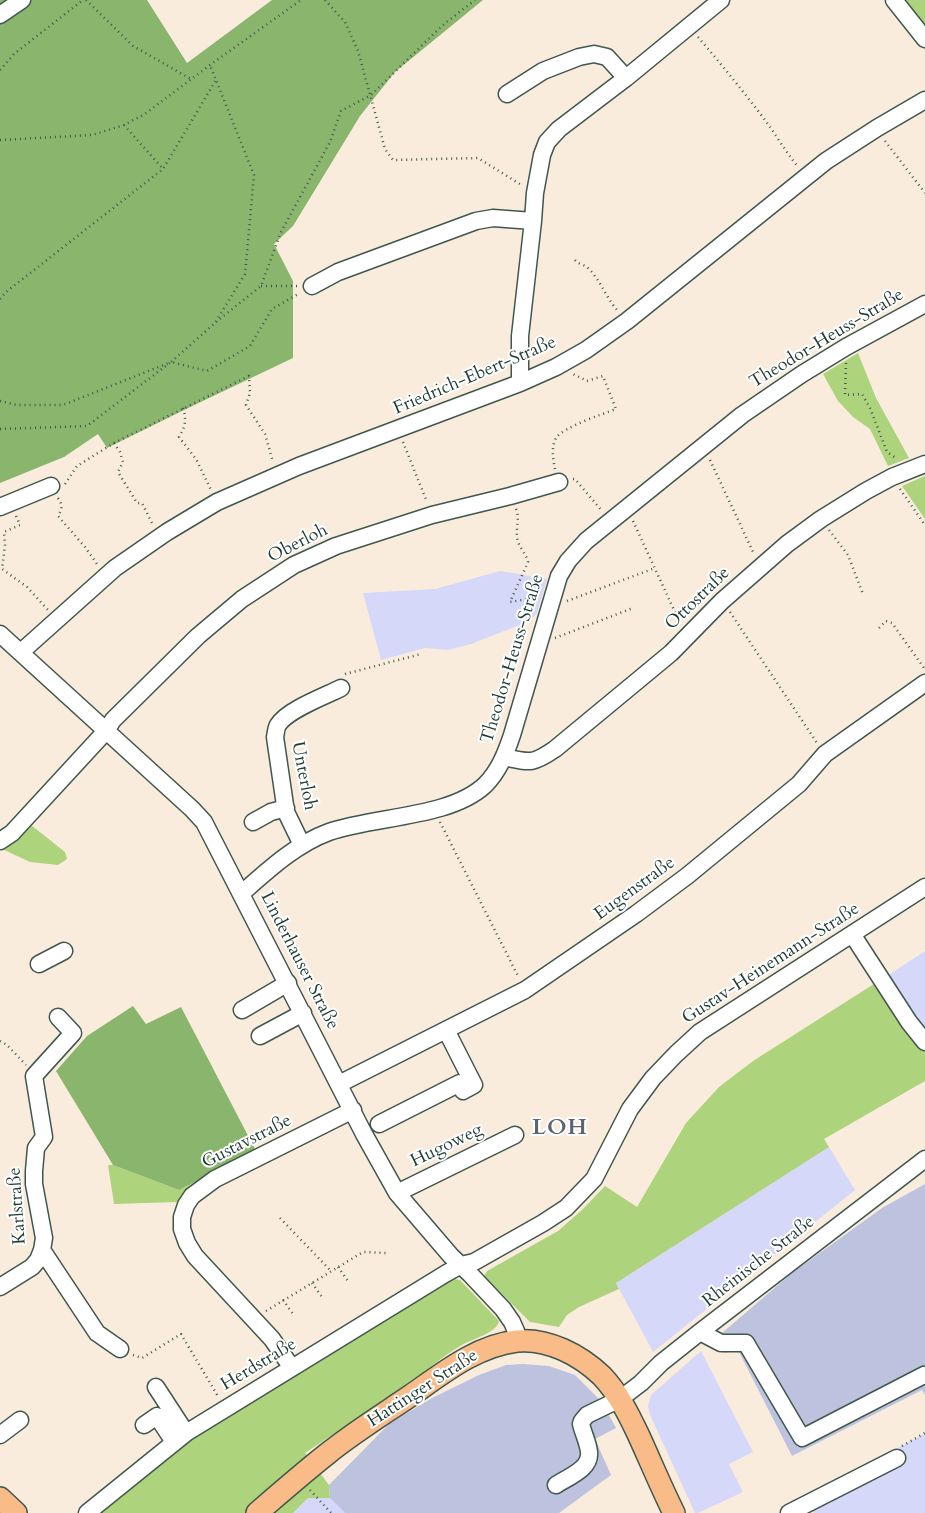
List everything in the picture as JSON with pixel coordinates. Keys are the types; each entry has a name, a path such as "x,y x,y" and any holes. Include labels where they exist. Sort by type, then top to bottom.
{"main road":[{"name":"Hattinger Straße","path":"257,1513 327,1454 454,1366 483,1350 517,1341 549,1344 572,1354 603,1378 620,1399 674,1513"},
{"path":"0,1498 16,1513"}],"street":[{"path":"0,16 22,0"},
{"path":"520,383 520,336 535,193 542,155 547,142 559,129 626,78 721,0"},
{"path":"894,0 925,39"},
{"path":"507,94 543,71 579,57 594,54 607,57 626,78"},
{"name":"Friedrich-Ebert-Straße","path":"21,652 106,576 159,537 218,502 277,475 520,383 556,367 586,350 627,321 806,176 846,147 925,100"},
{"path":"312,286 338,272 476,221 493,218 533,221"},
{"name":"Theodor-Heuss-Straße","path":"242,893 302,845 328,832 434,810 473,794 485,785 504,757 512,735 558,576 568,561 586,541 742,415 846,347 925,304"},
{"name":"Ottostraße","path":"504,757 524,762 539,760 566,741 671,653 722,600 787,544 821,519 866,491 892,477 919,466"},
{"name":"Oberloh","path":"0,841 12,834 106,731 113,720 198,636 242,599 294,565 328,550 432,515 559,482"},
{"path":"5,505 51,486"},
{"name":"Linderhauser Straße","path":"0,634 204,822 397,1193 451,1256 504,1309 516,1330 517,1341"},
{"name":"Eugenstraße","path":"339,1084 525,990 636,914 687,876 799,784 825,754 925,683"},
{"name":"Unterloh","path":"302,845 286,808 275,737 278,725 288,715 298,708 341,688"},
{"path":"253,822 270,812 286,808"},
{"name":"Gustav-Heinemann-Straße","path":"461,1265 474,1262 566,1208 594,1179 630,1109 653,1078 700,1032 925,887"},
{"path":"852,934 908,1022 925,1042"},
{"path":"39,964 64,951"},
{"path":"242,1010 288,983"},
{"path":"260,1036 303,1013"},
{"path":"34,1076 74,1032 58,1017"},
{"path":"379,1124 460,1083 464,1090 474,1085 446,1030"},
{"name":"Karlstraße","path":"0,1287 32,1267 42,1250 44,1238 34,1184 36,1148 44,1137 34,1076"},
{"name":"Gustavstraße","path":"292,1368 272,1338 195,1256 187,1243 182,1229 182,1217 186,1205 192,1196 215,1179 353,1110"},
{"name":"Hugoweg","path":"397,1193 515,1135"},
{"name":"Rheinische Straße","path":"556,1485 587,1464 589,1450 582,1428 582,1420 586,1415 620,1399 700,1332 925,1159"},
{"path":"42,1250 97,1333 120,1349"},
{"name":"Herdstraße","path":"87,1513 180,1437 461,1265"},
{"path":"700,1332 721,1343 746,1343 802,1438 925,1376"},
{"path":"156,1387 180,1437"},
{"path":"144,1425 157,1416 180,1437"},
{"path":"0,1435 20,1420"},
{"path":"789,1513 897,1458"}],"path":[{"path":"0,70 14,54 84,0 134,46 191,79"},
{"path":"0,140 92,135 124,125 144,114 210,64 301,0"},
{"path":"325,0 345,22 358,51 385,149 393,160 478,158 535,193"},
{"path":"0,429 87,426 171,362 214,323 261,286 281,232 330,142 341,111 371,95 444,24 475,0"},
{"path":"689,27 763,118 784,149 806,176"},
{"path":"210,64 254,175 245,274 214,323"},
{"path":"0,299 6,292 163,169 216,80"},
{"path":"124,125 163,169"},
{"path":"891,150 925,193"},
{"path":"575,260 577,263 588,267 611,304 618,311"},
{"path":"261,286 312,286"},
{"path":"0,401 17,405 63,405 171,362 207,371 250,346 272,309 312,286"},
{"path":"846,347 845,395 862,394 870,408 887,452 919,466"},
{"path":"556,367 586,381 603,376 616,408 562,432 555,439 552,457 559,482 575,479 611,521"},
{"path":"106,576 85,547 58,516 62,508 61,503 51,486 64,485 77,466 114,443 249,376 250,393 246,404 265,434 277,475"},
{"path":"183,408 186,416 185,428 179,437 196,460 218,502"},
{"path":"398,430 432,515"},
{"path":"114,443 120,452 123,462 118,472 137,503 142,503 159,537"},
{"path":"704,447 760,567"},
{"path":"892,477 925,525"},
{"path":"510,496 518,514 517,538 528,562 510,602 528,599 550,605 655,568"},
{"path":"5,505 20,525 4,532 5,545 2,569 27,588 57,619"},
{"path":"627,508 687,637"},
{"path":"821,519 848,555 863,594"},
{"path":"722,600 825,754"},
{"path":"540,643 633,608"},
{"path":"879,628 886,621 892,623 925,670"},
{"path":"341,688 345,674 421,654"},
{"path":"434,810 525,990"},
{"path":"0,1041 23,1060 34,1076"},
{"path":"280,1218 331,1271"},
{"path":"254,1318 362,1252 388,1253"},
{"path":"338,1267 348,1282"},
{"path":"312,1282 322,1297"},
{"path":"284,1300 292,1314"},
{"path":"120,1349 142,1358 180,1334 226,1408"},
{"path":"897,1458 900,1447 925,1433"},
{"path":"299,1478 331,1513"}],"shaded area":[{"path":"500,571 547,579 537,613 530,621 471,644 448,650 425,648 381,660 363,593 435,589"},
{"path":"925,951 925,1035 887,976"},
{"path":"829,1147 855,1190 653,1352 616,1283"},
{"path":"925,1184 925,1395 922,1390 792,1456 738,1350 733,1349 726,1353 708,1345 792,1273 882,1208"},
{"path":"701,1351 753,1452 729,1464 743,1492 695,1513 650,1415 648,1406 651,1395"},
{"path":"506,1365 549,1366 575,1375 601,1401 616,1428 595,1439 611,1475 559,1513 345,1513 330,1498 329,1485 389,1424 432,1398 479,1375"},
{"path":"925,1434 925,1513 814,1513 809,1502 897,1457 899,1447"},
{"path":"308,1498 330,1498 345,1513 293,1513"}],"green space":[{"path":"0,0 147,0 187,63 272,0 483,0 395,72 360,116 293,226 274,244 293,281 293,358 107,448 98,434 64,457 0,483"},
{"path":"899,0 925,0 925,32"},
{"path":"858,353 876,398 909,458 888,466 870,429 853,417 838,401 823,374"},
{"path":"925,476 925,519 902,486"},
{"path":"31,825 65,852 67,859 58,865 30,862 0,848 18,838"},
{"path":"877,982 925,1053 925,1081 824,1139 829,1147 616,1283 619,1289 579,1307 567,1315 559,1327 530,1322 484,1276 487,1271 558,1231 605,1186 637,1207 686,1123 719,1087 753,1061"},
{"path":"133,1006 146,1024 181,1007 256,1151 179,1190 113,1165 56,1071 87,1036"},
{"path":"108,1165 113,1165 179,1190 195,1182 185,1191 178,1202 114,1204"},
{"path":"454,1279 460,1280 499,1321 497,1325 489,1332 455,1349 406,1385 305,1453 329,1485 330,1498 308,1498 293,1513 100,1513 181,1444 343,1343"}],"district":[{"name":"LOH","path":"560,1129"}]}
